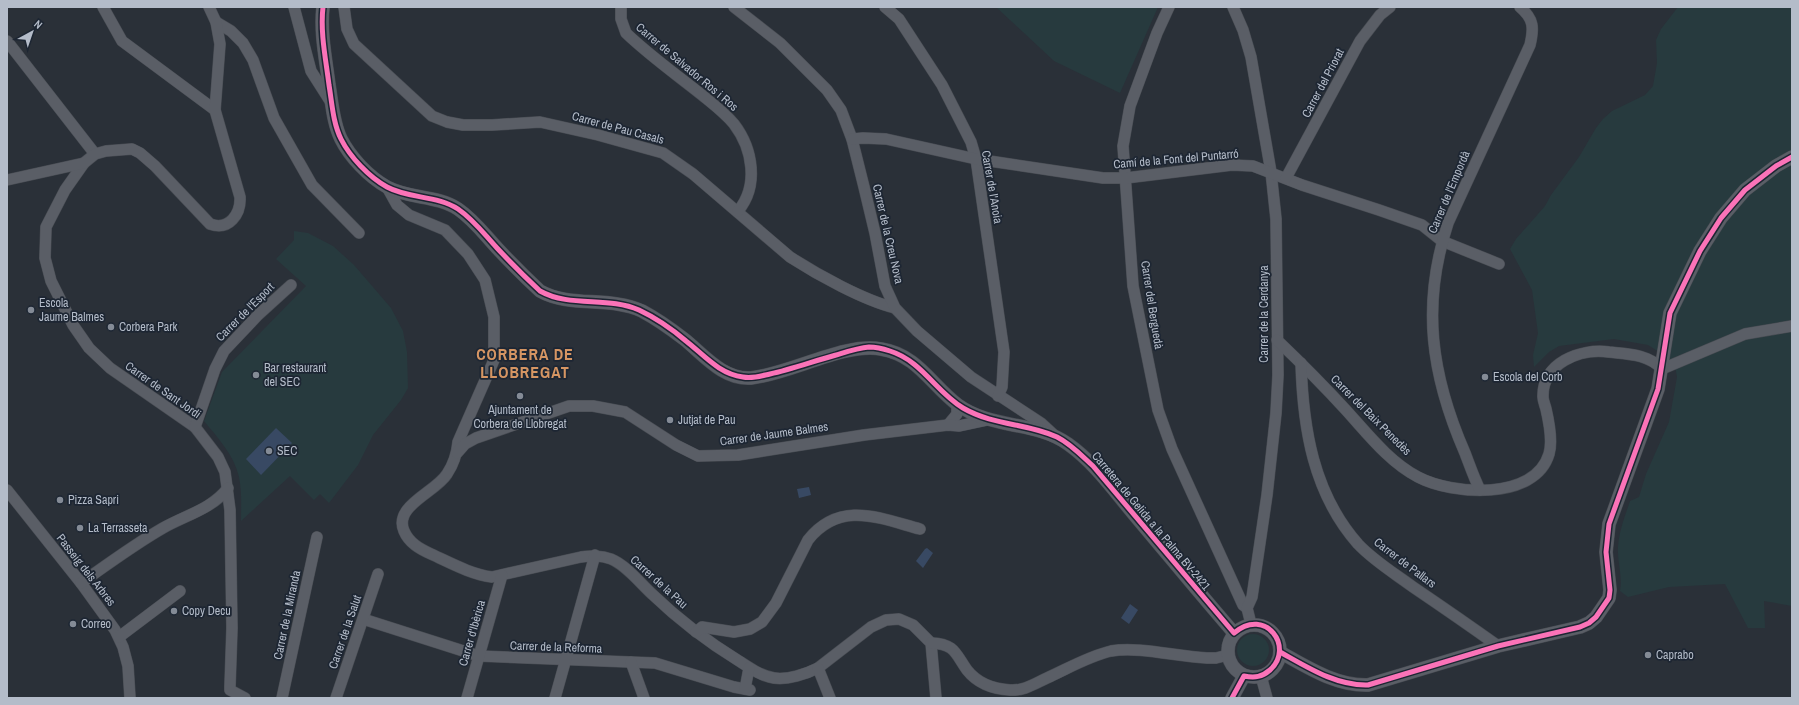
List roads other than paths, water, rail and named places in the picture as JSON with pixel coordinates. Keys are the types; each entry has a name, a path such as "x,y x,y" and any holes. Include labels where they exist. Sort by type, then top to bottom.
{"street":[{"path":"103,7 122,41 215,110"},
{"path":"7,180 84,162 95,154 106,151 132,150 140,153 155,166 210,224 221,226 230,223 241,203 240,190 215,110 220,44 216,22 209,7"},
{"path":"294,7 311,71 332,105"},
{"name":"Carretera de Gelida a la Palma BV-2421","path":"323,7 322,35 337,129 346,148 361,165 387,187 441,200 455,207 472,219 497,248 540,291 550,296 562,299 608,302 627,305 672,330 716,367 729,374 750,378 870,347 898,354 913,362 957,404 987,420 1056,437 1067,443 1093,466 1234,633"},
{"name":"Carrer de Pau Casals","path":"344,7 346,30 354,44 425,111 440,120 463,125 540,122 642,146 663,153 678,163 738,211 790,257 806,268 882,304 895,308"},
{"name":"Carrer de Salvador Ros i Ros","path":"621,7 621,19 626,33 726,115 741,136 749,158 751,186 748,196 738,211"},
{"name":"Carrer de la Creu Nova","path":"734,7 780,44 827,90 840,110 852,139 875,233 885,286 895,308 941,354 998,396 1041,423 1056,437"},
{"name":"Carrer de l'Anoia","path":"885,7 899,19 942,85 971,142 976,159 1004,352 1002,387 998,396"},
{"name":"Carrer del Berguedà","path":"1169,7 1156,33 1130,106 1123,146 1133,286 1158,410 1172,449 1246,597"},
{"name":"Carrer de la Cerdanya","path":"1233,7 1244,30 1251,57 1271,172 1276,219 1276,413 1267,495 1246,597 1250,624"},
{"name":"Carrer del Priorat","path":"1286,178 1360,41 1380,15 1390,7"},
{"name":"Carrer de l'Empordà","path":"1480,490 1473,477 1454,426 1442,385 1435,355 1432,332 1433,296 1442,241 1461,194 1530,45 1534,29 1531,20 1520,7"},
{"path":"216,22 235,35 243,43 253,60 274,118 312,185 359,233"},
{"path":"7,41 95,154"},
{"path":"310,63 319,67 327,68"},
{"name":"Camí de la Font del Puntarró","path":"852,139 886,139 976,159 1102,178 1126,178 1232,165 1253,166 1302,185 1422,225 1442,241 1499,264"},
{"path":"1280,652 1330,678 1349,684 1368,685 1498,646 1580,627 1589,623 1596,617 1606,603 1610,590 1606,552 1609,524 1658,389 1670,313 1700,251 1721,218 1745,190 1776,166 1792,157"},
{"name":"Carrer de Sant Jordi","path":"84,162 68,184 46,227 44,242 45,258 51,282 73,325 89,348 110,368 195,427 218,457 225,472 228,488 232,628 230,690 245,698"},
{"path":"57,168 68,184"},
{"name":"Carrer de la Pau","path":"387,187 397,206 409,215 445,230 468,254 485,280 494,317 494,360 458,442 457,453 447,475 435,487 410,507 403,516 403,528 409,540 421,549 481,576 492,577 581,556 595,555 606,557 616,561 666,608 696,632 749,668 762,675 781,679 811,672 871,627 886,620 899,619 906,621 920,631 931,643"},
{"path":"409,215 416,195"},
{"name":"Carrer de l'Esport","path":"195,427 215,369 224,351 258,315 291,285"},
{"path":"1662,369 1745,334 1792,326"},
{"name":"Carrer del Baix Penedès","path":"1277,340 1403,467 1417,476 1443,487 1457,490 1490,489 1517,484 1536,474 1545,465 1550,452 1550,428 1543,397 1546,380 1556,367 1572,355 1606,351 1647,358 1655,362 1662,369"},
{"name":"Carrer de Pallars","path":"1300,363 1304,419 1310,448 1320,483 1339,520 1358,544 1378,562 1498,646"},
{"path":"948,425 956,414 957,404"},
{"name":"Carrer de Jaume Balmes","path":"457,453 466,444 481,436 569,406 593,406 625,412 676,445 698,456 738,454 864,435 948,425 959,426 987,420"},
{"path":"469,416 472,425 481,436"},
{"path":"81,583 128,549 164,527 213,504 228,488"},
{"name":"Passeig dels Arbres","path":"7,490 81,583 119,637 128,666 130,698"},
{"path":"696,632 702,627 734,632 744,631 762,622 776,603 808,540 815,532 833,520 847,515 865,515 920,529"},
{"name":"Carrer de la Miranda","path":"282,698 317,537"},
{"path":"555,698 595,555"},
{"name":"Carrer de la Salut","path":"336,698 378,574"},
{"name":"Carrer d'Ibèrica","path":"467,698 502,575"},
{"path":"119,637 180,592"},
{"name":"Carrer de la Reforma","path":"363,619 479,656 566,661 655,663 749,692"},
{"path":"1250,624 1265,626 1277,638 1280,646 1280,652 1274,667 1261,676 1253,678 1244,676 1233,668 1228,655 1228,647 1234,633 1242,627 1250,624"},
{"path":"936,698 931,643 942,644 953,650 968,670 981,682 988,686 1008,690 1018,690 1031,687 1078,664 1110,651 1134,650 1207,658 1228,655"},
{"path":"631,662 644,698"},
{"path":"749,668 749,692"},
{"path":"818,668 830,698"},
{"path":"749,692 759,681 762,675"},
{"path":"1232,698 1244,676"},
{"path":"1261,676 1263,695"}],"water":[{"name":"SEC","path":"276,428 292,443 261,475 246,459"},
{"path":"809,487 811,495 799,498 797,489"},
{"path":"927,548 933,553 923,568 916,561"},
{"path":"1130,604 1138,610 1129,624 1121,618"}],"place":[{"name":"Escola Jaume Balmes","path":"31,310"},
{"name":"Corbera Park","path":"111,327"},
{"name":"Bar restaurant del SEC","path":"256,375"},
{"name":"Escola del Corb","path":"1485,377"},
{"name":"Ajuntament de Corbera de Llobregat","path":"520,396"},
{"name":"Jutjat de Pau","path":"670,420"},
{"name":"SEC","path":"269,451"},
{"name":"Pizza Sapri","path":"60,500"},
{"name":"La Terrasseta","path":"80,528"},
{"name":"Copy Decu","path":"174,611"},
{"name":"Correo","path":"73,624"},
{"name":"Caprabo","path":"1648,655"}],"district":[{"name":"CORBERA DE LLOBREGAT","path":"525,363"}]}
